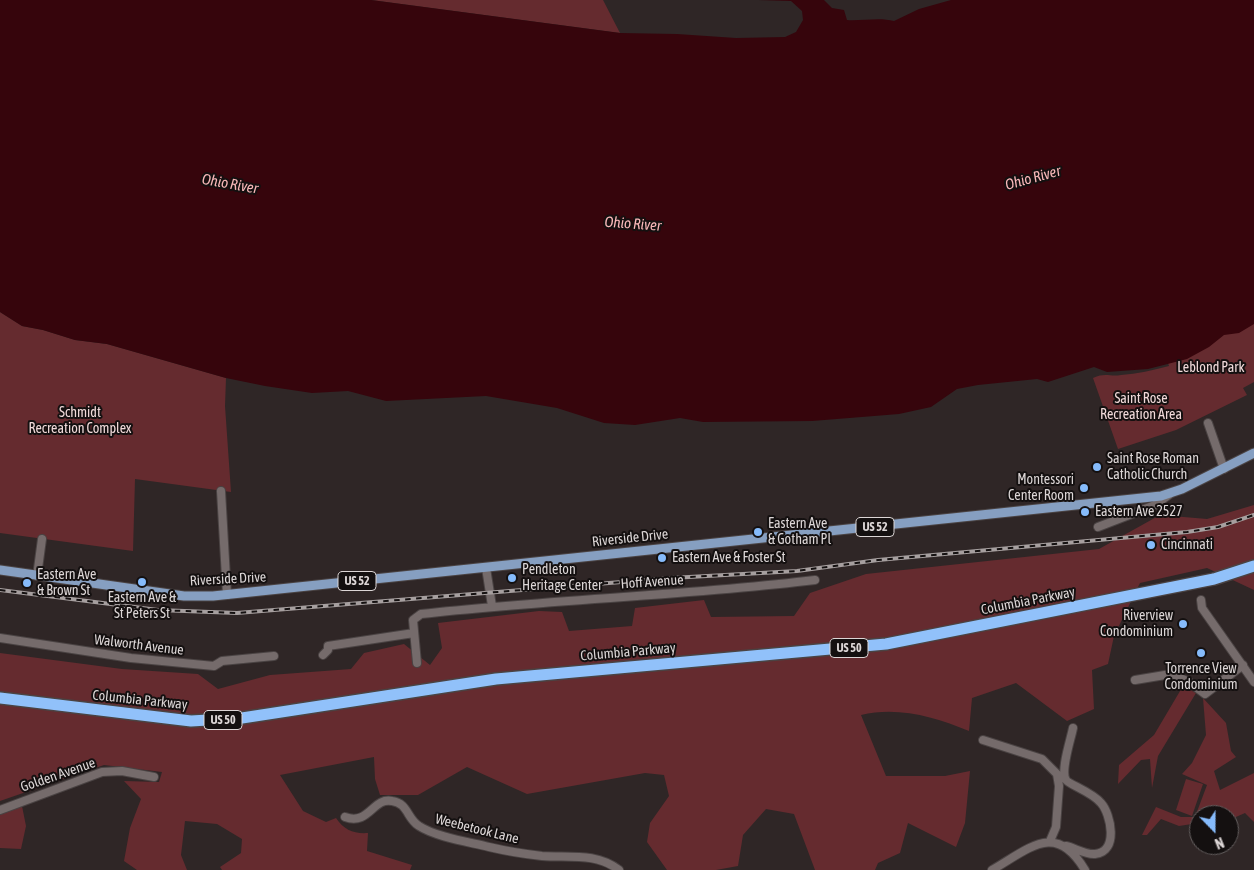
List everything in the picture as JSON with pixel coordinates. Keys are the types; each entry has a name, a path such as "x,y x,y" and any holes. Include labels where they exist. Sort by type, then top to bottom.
{"highway":[{"name":"Columbia Parkway","path":"0,698 190,721 242,718 496,680 886,644 1214,579 1254,566"}],"main road":[{"name":"Riverside Drive","path":"0,570 184,596 227,595 1172,493 1254,453"}],"street":[{"path":"1208,423 1224,468"},
{"path":"221,491 227,595"},
{"path":"1098,527 1155,505 1172,493"},
{"path":"37,576 42,539"},
{"path":"486,568 492,606"},
{"name":"Hoff Avenue","path":"414,632 413,620 418,615 492,606 757,587 814,580"},
{"path":"1201,600 1202,608 1254,682"},
{"path":"323,655 328,650 328,646 414,632 418,663"},
{"name":"Walworth Avenue","path":"0,638 114,655 214,666 222,662 274,656"},
{"path":"1135,680 1171,674 1189,682 1206,694 1242,665"},
{"path":"992,870 1039,844 1050,841 1090,854 1100,853 1107,846 1111,833 1108,815 1101,803 1087,790 1069,783 1065,779 1064,771 1073,728"},
{"path":"983,740 1042,759 1057,774 1059,786 1056,827 1050,841"},
{"name":"Golden Avenue","path":"0,810 102,772 122,771 154,777"},
{"name":"Weebetook Lane","path":"345,817 351,819 362,817 382,802 393,801 405,807 418,826 446,836 527,854 598,858 619,870"},
{"path":"1066,846 1085,870"}],"green space":[{"path":"371,0 603,0 620,33"},
{"name":"Schmidt Recreation Complex","path":"0,312 22,326 75,340 107,344 226,378 225,406 231,492 135,479 133,551 0,533"},
{"path":"1254,316 1254,382 1243,388 1247,395 1176,430 1118,449 1093,378 1101,375 1133,374 1169,366 1163,348"},
{"path":"1254,505 1254,590 1207,568 1140,583 1114,636 1108,664 1092,670 1094,709 1067,721 1016,683 972,698 969,731 943,721 916,714 889,712 861,715 886,776 945,776 970,771 965,823 956,847 908,823 900,853 878,863 875,870 815,870 794,814 766,809 743,835 738,866 716,870 667,870 647,842 650,823 669,796 664,775 645,773 527,794 467,767 418,795 380,795 375,779 374,757 280,775 303,811 326,822 336,818 342,826 350,830 358,833 368,833 367,851 412,865 410,870 222,870 220,867 241,853 242,839 217,824 185,821 181,855 187,870 137,870 124,861 130,828 141,799 124,781 159,782 162,772 104,765 0,801 0,653 122,669 198,674 218,689 270,675 351,669 364,653 404,644 430,665 442,648 438,623 539,611 562,612 569,631 632,626 635,608 704,600 711,617 794,616 810,593 866,574 1099,549 1160,515 1207,519"},
{"path":"1183,686 1196,693 1158,756 1152,788 1150,759 1141,760 1118,784 1119,765 1154,735"},
{"path":"1203,698 1226,723 1231,751 1236,757 1214,771 1220,790 1254,773 1254,822 1245,813 1239,816 1239,805 1200,805 1207,785 1182,774 1192,763 1206,735"},
{"path":"1186,779 1203,784 1196,805 1189,805 1189,815 1176,810"},
{"path":"21,801 26,826 21,849 0,848 0,810"},
{"path":"1156,807 1181,817 1189,817 1189,824 1179,826 1161,819 1147,835 1142,835"}],"water":[{"name":"Ohio River","path":"0,0 371,0 620,33 736,38 785,37 796,32 803,20 802,11 791,1 758,0 824,0 832,8 844,10 847,20 883,19 894,21 919,9 951,0 1254,0 1254,324 1239,333 1224,335 1209,347 1187,359 1148,369 1107,372 1094,367 1048,382 1037,379 978,385 957,389 931,407 899,414 812,421 703,422 680,418 635,425 604,423 557,408 486,396 386,401 348,391 312,393 265,386 226,378 107,344 75,340 22,326 0,312"}],"railway":[{"path":"0,590 158,610 237,613 671,578 797,571 878,560 1187,532 1218,527 1254,515"}],"place":[{"name":"Saint Rose Roman Catholic Church","path":"1097,467"},
{"name":"Montessori Center Room","path":"1084,488"},
{"name":"Eastern Ave 2527","path":"1085,512"},
{"name":"Eastern Ave & Gotham Pl","path":"758,532"},
{"name":"Cincinnati","path":"1151,545"},
{"name":"Eastern Ave & Foster St","path":"662,558"},
{"name":"Pendleton Heritage Center","path":"512,578"},
{"name":"Eastern Ave & St Peters St","path":"142,582"},
{"name":"Eastern Ave & Brown St","path":"27,583"},
{"name":"Riverview Condominium","path":"1183,624"},
{"name":"Torrence View Condominium","path":"1201,653"}],"park label":[{"name":"Leblond Park","path":"1211,368"},
{"name":"Saint Rose Recreation Area","path":"1141,408"}]}
